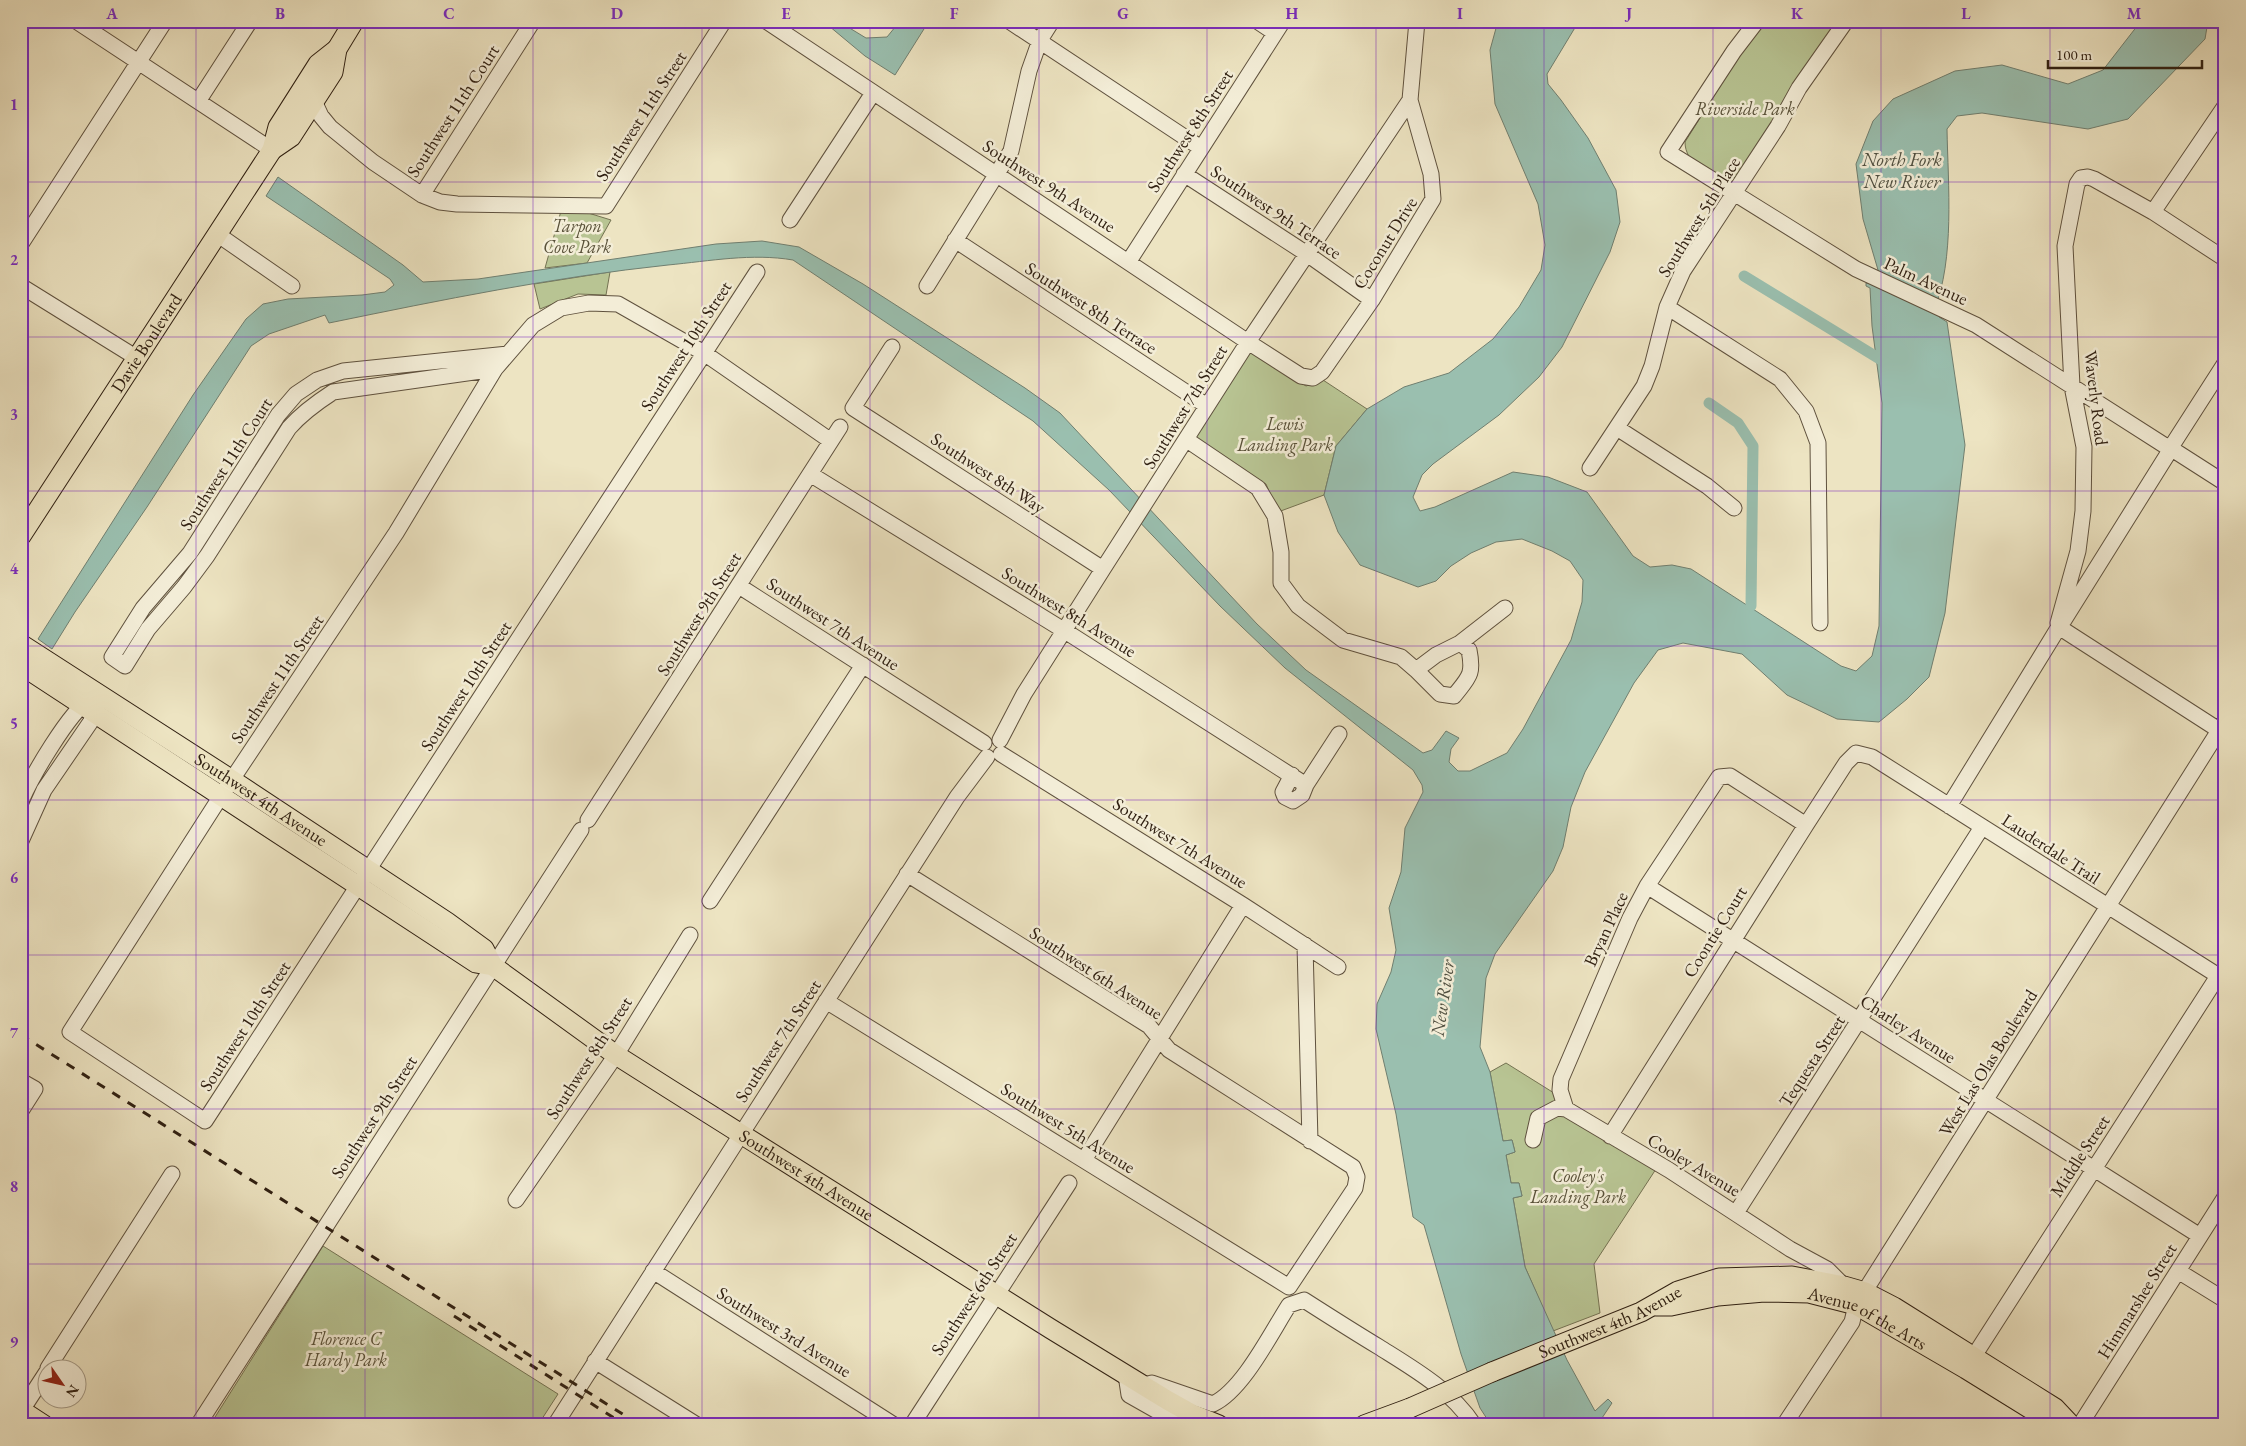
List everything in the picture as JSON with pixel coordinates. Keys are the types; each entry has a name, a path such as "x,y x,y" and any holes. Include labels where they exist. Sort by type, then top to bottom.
{"main road":[{"name":"Davie Boulevard","path":"272,150 291,137 314,101 332,72 337,49 354,21"},
{"name":"Davie Boulevard","path":"21,536 272,150 278,126 318,64 337,49"},
{"name":"Southwest 4th Avenue","path":"21,644 232,780 364,877"},
{"name":"Southwest 4th Avenue","path":"21,665 222,796 364,877 484,949 493,966 616,1055 740,1134 995,1295 1126,1375 1192,1414 1219,1425"},
{"name":"Southwest 4th Avenue","path":"1364,1425 1410,1408 1646,1309 1678,1291 1719,1278 1792,1276 1844,1286 1861,1299"},
{"name":"Avenue of the Arts","path":"1646,1309 1718,1296 1764,1292 1861,1299 1894,1306 2055,1408 2071,1425"},
{"name":"Avenue of the Arts","path":"1861,1299 1924,1344 2045,1418 2062,1425"}],"street":[{"path":"76,21 199,100 272,150"},
{"path":"21,244 165,21"},
{"path":"199,100 250,21"},
{"name":"Southwest 11th Court","path":"422,195 533,21"},
{"name":"Southwest 11th Street","path":"422,195 440,202 457,204 606,206 724,21"},
{"name":"Southwest 9th Avenue","path":"767,21 1248,342 1301,376 1313,378"},
{"name":"Southwest 9th Terrace","path":"1009,21 1200,148"},
{"path":"927,286 1012,151 1029,71 1040,40 1052,21"},
{"path":"1257,21 1279,27"},
{"name":"Coconut Drive","path":"1313,378 1322,372 1372,300 1433,200 1431,174 1410,100 1417,21"},
{"name":"Palm Avenue","path":"1757,21 1734,51 1668,152 1856,269 1976,325 2225,484"},
{"name":"Southwest 5th Place","path":"1590,468 1644,386 1652,366 1667,307 1683,271 1778,126 1799,88 1846,21"},
{"name":"Southwest 8th Street","path":"1129,261 1279,27"},
{"path":"790,220 873,93"},
{"name":"Southwest 7th Street","path":"560,1423 595,1361 654,1272 740,1134 957,796 993,748 1024,694 1248,342 1410,100"},
{"path":"314,101 321,116 330,127 373,162 422,195"},
{"path":"2225,106 2153,212 2225,259"},
{"name":"Southwest 9th Terrace","path":"1184,174 1308,254 1372,300"},
{"name":"Waverly Road","path":"2060,626 2078,551 2083,511 2084,447 2072,386 2066,246 2076,184 2081,178 2088,177 2094,179 2153,212"},
{"path":"217,234 292,286"},
{"name":"Southwest 8th Terrace","path":"955,240 1207,406"},
{"name":"Southwest 10th Street","path":"205,1121 757,272"},
{"path":"21,286 136,358"},
{"path":"496,369 533,325 561,308 589,303 618,304 704,353 831,441"},
{"path":"1667,307 1780,379 1806,411 1818,442 1820,622"},
{"name":"Southwest 8th Way","path":"892,347 853,408 1103,569"},
{"name":"Southwest 11th Court","path":"496,369 333,392 301,414 289,428 206,556 184,587 148,629 125,666 112,657 143,608 190,553 278,415 296,394 317,380 343,371 508,354"},
{"path":"1949,806 2225,363"},
{"name":"Southwest 11th Street","path":"205,1121 70,1032 232,780 396,533 496,369"},
{"name":"Southwest 9th Street","path":"198,1425 840,427"},
{"path":"1617,428 1707,486 1734,508"},
{"path":"1187,440 1258,488 1275,516 1281,552 1281,583 1298,606 1342,640 1401,657 1440,694 1454,696 1466,682 1472,667 1469,650 1460,643"},
{"path":"260,443 274,452"},
{"name":"Southwest 8th Avenue","path":"810,474 1065,631 1306,784"},
{"name":"Southwest 7th Avenue","path":"739,586 1243,904 1338,967"},
{"path":"1416,670 1436,654 1460,643 1505,608"},
{"path":"2060,626 2223,728"},
{"path":"710,901 863,665"},
{"path":"21,841 44,790 98,693"},
{"path":"21,801 34,775 88,709"},
{"name":"West Las Olas Boulevard","path":"1784,1425 1852,1322 1861,1299 2223,728"},
{"path":"1292,775 1283,792 1293,801 1300,797 1306,784 1339,734"},
{"name":"Lauderdale Trail","path":"1856,753 1872,757 2222,978"},
{"name":"Coontie Court","path":"1610,1136 1732,939 1846,763 1856,753"},
{"name":"Bryan Place","path":"1566,1109 1560,1090 1561,1079 1647,886 1719,777 1730,776 1806,825"},
{"name":"Tequesta Street","path":"1736,1212 1982,827"},
{"name":"Southwest 6th Avenue","path":"907,874 1149,1026 1168,1050 1353,1167 1358,1177 1354,1188 1290,1287"},
{"name":"Charley Avenue","path":"1647,886 2200,1236"},
{"path":"1084,1160 1243,904"},
{"name":"Southwest 8th Street","path":"516,1200 616,1055 690,935"},
{"path":"1305,945 1310,1140"},
{"name":"Middle Street","path":"1974,1356 2093,1169 2222,978"},
{"name":"Southwest 5th Avenue","path":"826,1001 1290,1287"},
{"path":"21,1081 35,1089 21,1111"},
{"path":"1533,1140 1538,1118 1557,1108 1566,1109"},
{"name":"Cooley Avenue","path":"1566,1109 1736,1212 1790,1249 1827,1269 1844,1286"},
{"path":"55,1358 172,1174"},
{"name":"Southwest 6th Street","path":"912,1425 1069,1183"},
{"name":"Himmarshee Street","path":"2080,1425 2225,1197"},
{"path":"2178,1271 2225,1300"},
{"name":"Southwest 3rd Avenue","path":"654,1272 894,1425"},
{"path":"1144,1385 1152,1382 1213,1404 1222,1400 1236,1387 1289,1305 1304,1300 1395,1357 1449,1394 1463,1408 1474,1425"},
{"path":"595,1361 696,1425"},
{"path":"1126,1375 1129,1395 1182,1425"},
{"path":"31,1418 38,1398"}],"green space":[{"name":"Riverside Park","path":"1761,21 1840,21 1734,183 1724,184 1693,162 1686,150 1685,142"},
{"name":"Tarpon Cove Park","path":"561,211 585,212 611,220 587,263 545,268"},
{"path":"610,272 606,295 578,294 540,309 534,284"},
{"name":"Lewis Landing Park","path":"1249,350 1306,386 1323,380 1367,409 1336,446 1324,495 1278,512 1266,484 1193,438"},
{"name":"Cooley's Landing Park","path":"1506,1063 1554,1093 1656,1169 1594,1264 1600,1313 1553,1331 1525,1267 1513,1198 1522,1196 1519,1183 1511,1183 1506,1155 1515,1152 1512,1140 1503,1141 1490,1072"},
{"name":"Florence C Hardy Park","path":"323,1246 558,1394 538,1425 210,1425"}],"water":[{"path":"823,21 838,21 866,38 887,37 900,21 929,21 895,75 865,56"},
{"path":"1498,21 1579,21 1547,74 1548,84 1588,138 1616,190 1620,222 1610,252 1562,347 1539,377 1499,415 1433,464 1422,475 1413,497 1420,511 1435,507 1513,472 1548,477 1587,492 1633,556 1650,567 1672,565 1691,569 1841,666 1856,671 1872,656 1879,626 1882,403 1872,326 1870,288 1866,286 1866,283 1872,284 1878,270 1863,219 1856,164 1873,121 1893,99 1955,71 2002,65 2068,84 2103,70 2141,21 2208,21 2205,39 2128,119 2088,129 1982,113 1957,116 1947,129 1948,245 1941,290 1934,311 1947,322 1965,445 1945,613 1929,677 1907,699 1879,722 1837,719 1787,695 1742,654 1683,643 1658,650 1634,683 1585,772 1571,807 1563,847 1553,871 1495,954 1486,978 1480,1047 1490,1072 1503,1141 1512,1140 1515,1152 1506,1155 1511,1183 1519,1183 1522,1196 1513,1198 1525,1267 1567,1360 1595,1411 1608,1399 1612,1403 1602,1418 1609,1425 1491,1425 1480,1408 1461,1354 1424,1225 1413,1217 1396,1114 1376,1029 1377,1004 1391,972 1396,950 1389,908 1401,872 1405,828 1423,792 1422,785 1413,770 1285,668 1220,606 1109,490 1033,421 793,260 762,257 731,258 625,270 455,298 329,323 325,315 269,334 251,346 52,649 38,639 193,395 246,319 263,304 288,299 385,292 394,285 390,279 266,196 278,177 403,265 423,282 478,279 716,244 762,241 799,247 863,284 1025,388 1060,413 1257,624 1306,670 1423,753 1432,750 1446,731 1459,738 1451,749 1449,762 1458,771 1470,771 1507,753 1523,729 1571,640 1582,602 1583,580 1570,561 1552,551 1522,539 1496,542 1471,553 1451,566 1436,581 1418,587 1360,565 1338,532 1324,495 1336,446 1367,409 1404,387 1449,373 1493,339 1519,307 1541,270 1545,245 1538,204 1495,104 1490,50"}],"waterway":[{"path":"1744,276 1888,364"},
{"path":"1709,403 1738,423 1753,446 1751,606"}],"railway":[{"path":"21,1035 640,1425"},
{"path":"454,1316 625,1425"}],"water label":[{"name":"North Fork New River","path":"1902,170"},
{"name":"New River","path":"1442,998"}]}
